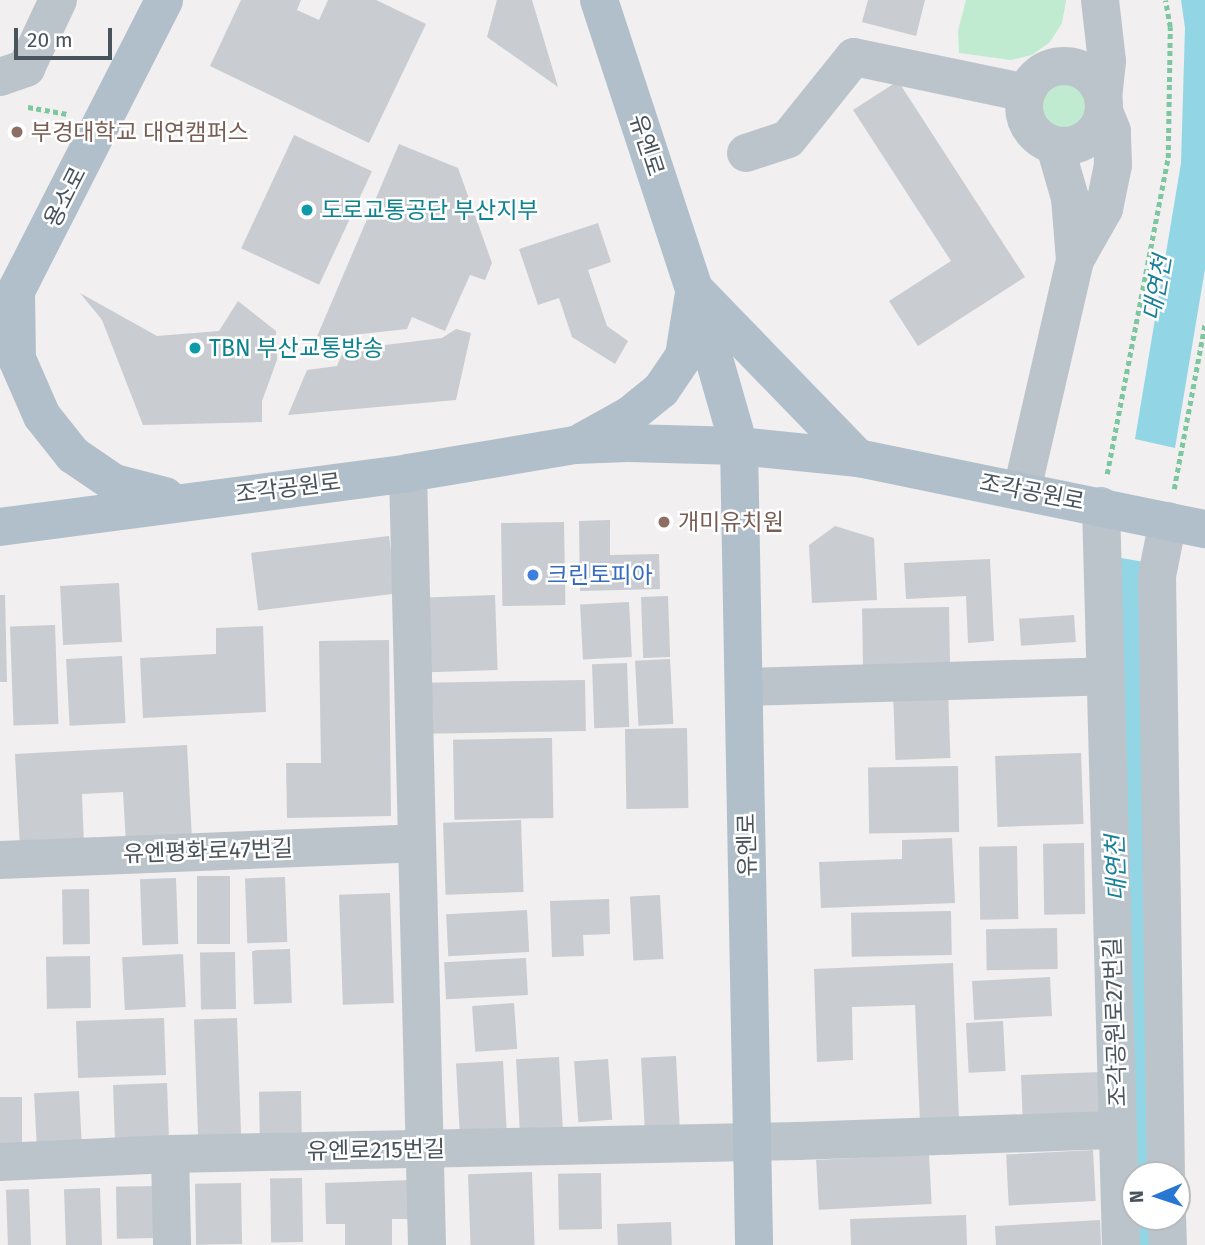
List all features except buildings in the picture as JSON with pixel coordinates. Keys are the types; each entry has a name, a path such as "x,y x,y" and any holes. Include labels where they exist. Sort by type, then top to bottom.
{"main road":[{"name":"용소로","path":"8,304 164,0"},
{"name":"유엔로","path":"599,0 694,289 739,446 754,1245"},
{"path":"575,445 630,415 661,390 684,356 694,289"},
{"path":"694,289 858,458"},
{"path":"8,304 17,359 43,416 73,455 114,484 187,501"},
{"name":"조각공원로","path":"0,527 408,473 575,445 739,446 858,458 1205,529"}],"street":[{"path":"0,77 26,68 58,0"},
{"path":"1065,66 1079,44 1090,15 1091,0"},
{"path":"1022,491 1075,260 1104,209 1113,164 1112,131 1104,104 1098,85 1089,75 1065,66 1041,73 1026,93 1023,106 1032,132 1055,146 1069,147 1082,143 1100,124 1104,104 1107,61 1100,0"},
{"path":"746,153 788,139 854,57 1026,93"},
{"path":"1055,146 1070,198 1075,260"},
{"path":"408,473 427,1245"},
{"name":"조각공원로27번길","path":"1101,506 1121,1245"},
{"path":"1167,1161 1157,576 1168,521"},
{"path":"744,687 1106,676"},
{"name":"유엔평화로47번길","path":"0,860 417,843"},
{"name":"유엔로215번길","path":"0,1162 170,1154 752,1142 1118,1129"},
{"path":"170,1154 172,1245"}],"path":[{"path":"1101,506 1168,158 1170,27 1166,0"},
{"path":"26,107 102,123"},
{"path":"1168,521 1205,324"}],"green space":[{"path":"966,0 1066,1 1062,23 1050,42 1032,55 1011,60 959,53 958,31"},
{"path":"1065,83 1082,91 1090,108 1082,125 1065,133 1048,125 1040,108 1048,91"}],"water":[{"path":"1181,0 1205,0 1205,269 1175,448 1135,439 1181,163 1185,28"},
{"path":"1116,557 1150,563 1162,1161 1131,1161"},
{"path":"1133,1231 1162,1231 1163,1245 1133,1245"}],"place":[{"name":"부경대학교 대연캠퍼스","path":"17,132"},
{"name":"도로교통공단 부산지부","path":"307,210"},
{"name":"TBN 부산교통방송","path":"195,348"},
{"name":"개미유치원","path":"664,522"},
{"name":"크린토피아","path":"533,575"}],"water label":[{"name":"대연천","path":"1158,288"},
{"name":"대연천","path":"1117,868"}]}
